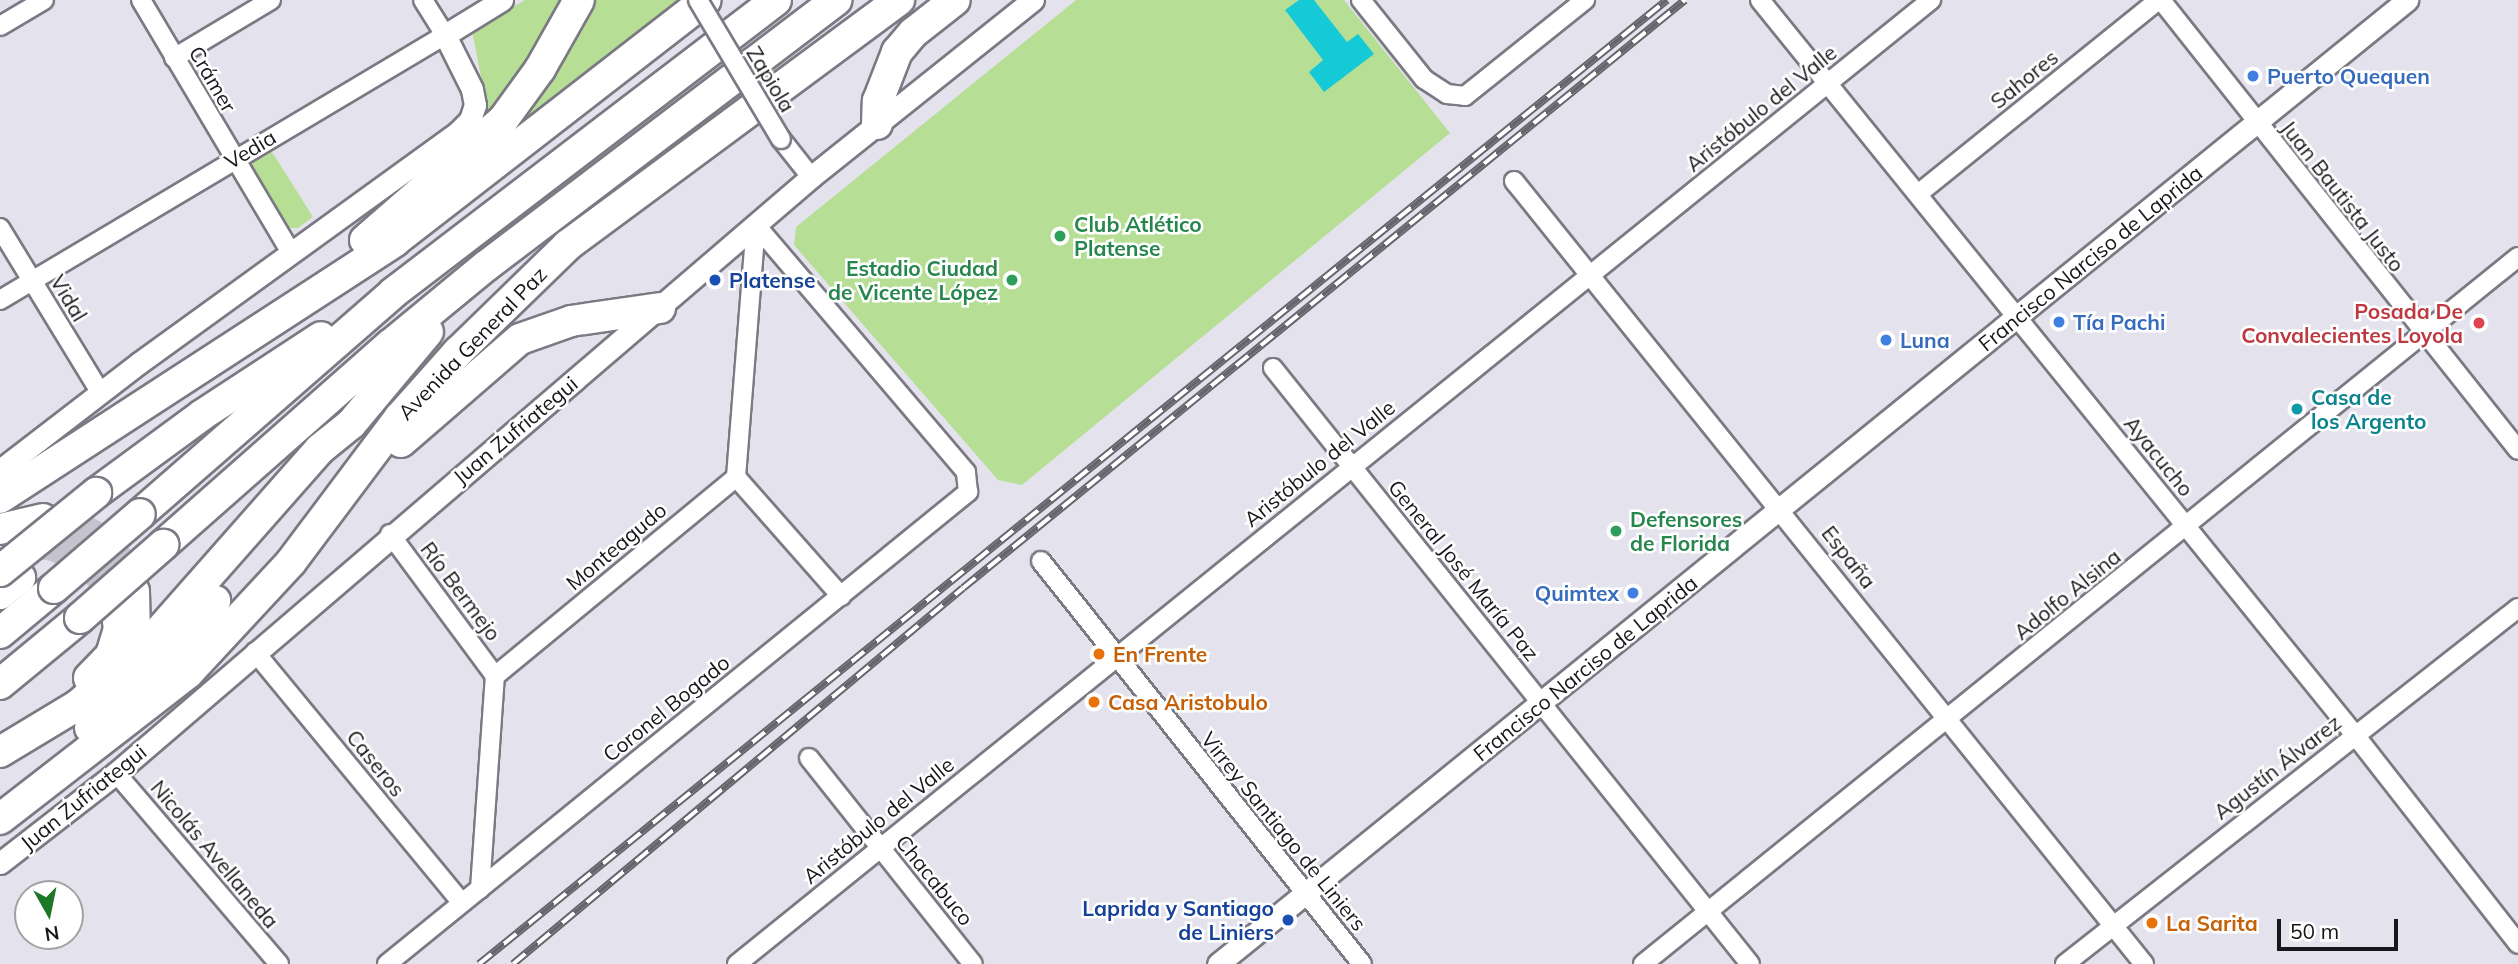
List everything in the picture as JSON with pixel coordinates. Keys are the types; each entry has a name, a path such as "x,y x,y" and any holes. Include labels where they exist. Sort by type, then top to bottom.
{"highway":[{"path":"233,348 503,120 540,69 579,0"},
{"path":"0,498 395,241 706,0"},
{"path":"0,633 393,293 776,0"},
{"name":"Avenida General Paz","path":"0,684 486,267 837,0"},
{"name":"Avenida General Paz","path":"0,819 188,673 318,527 400,417 457,352 568,245 899,0"},
{"path":"877,124 878,101 897,52 913,33 955,0"},
{"path":"0,752 78,705 117,673 163,629 320,449 351,424 486,267"},
{"path":"7,581 103,496 202,415 393,293"},
{"path":"318,527 412,431 501,351 520,339 571,321 660,307"},
{"path":"0,795 97,722 175,648 334,458 351,424"},
{"path":"5,541 43,519"},
{"path":"0,733 75,690 102,668 119,629 125,599 137,627 117,673"}],"street":[{"path":"0,26 44,0"},
{"name":"Crámer","path":"141,0 291,253"},
{"path":"174,58 271,0"},
{"path":"0,470 100,392 458,132 470,120 475,105 472,89 423,0"},
{"name":"Vedia","path":"0,300 502,0"},
{"name":"Zapiola","path":"698,0 781,139 811,177"},
{"name":"Juan Zufriategui","path":"0,863 116,773 390,534 811,177 1033,0"},
{"path":"1361,0 1424,79 1447,94 1465,96 1585,0"},
{"name":"Ayacucho","path":"1760,0 2018,315 2355,735 2518,944"},
{"name":"Aristóbulo del Valle","path":"737,964 1351,465 1931,0"},
{"name":"Juan Bautista Justo","path":"2160,0 2423,334 2518,450"},
{"name":"Sahores","path":"1918,194 2160,0"},
{"name":"Francisco Narciso de Laprida","path":"1217,964 1542,705 2407,0"},
{"name":"España","path":"1514,181 1588,277 1782,509 2144,964"},
{"path":"756,225 736,477 841,596"},
{"name":"Coronel Bogado","path":"387,964 968,492 970,485 966,471 756,225"},
{"name":"Vidal","path":"0,228 100,392"},
{"name":"Adolfo Alsina","path":"1643,964 2518,257"},
{"name":"General José María Paz","path":"1273,368 1750,964"},
{"name":"Monteagudo","path":"495,676 736,477"},
{"name":"Río Bermejo","path":"390,534 495,676"},
{"name":"Virrey Santiago de Liniers","path":"1041,561 1362,964"},
{"name":"Agustín Álvarez","path":"2065,964 2518,608"},
{"name":"Caseros","path":"255,652 462,903"},
{"path":"480,889 495,676"},
{"name":"Chacabuco","path":"809,758 974,964"},
{"name":"Nicolás Avellaneda","path":"116,773 279,964"}],"green space":[{"path":"525,0 568,0 559,20 478,131 486,102 472,31"},
{"path":"591,0 677,0 424,208 528,114 558,67"},
{"name":"Club Atlético Platense","path":"1076,0 1344,0 1450,133 1022,485 998,480 794,245 796,227"},
{"path":"272,152 313,217 298,228 287,228 251,172 251,164"}],"water":[{"path":"1299,0 1314,0 1347,42 1358,34 1374,54 1324,92 1309,72 1323,60 1285,10"}],"tunnel":[{"path":"43,519 71,523 101,539 123,564 134,591"},
{"path":"16,545 50,545 79,556 103,579 116,608"}],"railway":[{"path":"479,964 1667,0"},
{"path":"513,964 963,588 1685,0"}],"place":[{"name":"Puerto Quequen","path":"2253,76"},
{"name":"Club Atlético Platense","path":"1060,236"},
{"name":"Platense","path":"715,280"},
{"name":"Estadio Ciudad de Vicente López","path":"1012,280"},
{"name":"Tía Pachi","path":"2059,322"},
{"name":"Posada De Convalecientes Loyola","path":"2479,323"},
{"name":"Luna","path":"1886,340"},
{"name":"Casa de los Argento","path":"2297,409"},
{"name":"Defensores de Florida","path":"1616,531"},
{"name":"Quimtex","path":"1633,593"},
{"name":"En Frente","path":"1099,654"},
{"name":"Casa Aristobulo","path":"1094,702"},
{"name":"Laprida y Santiago de Liniers","path":"1288,920"},
{"name":"La Sarita","path":"2152,923"}]}
